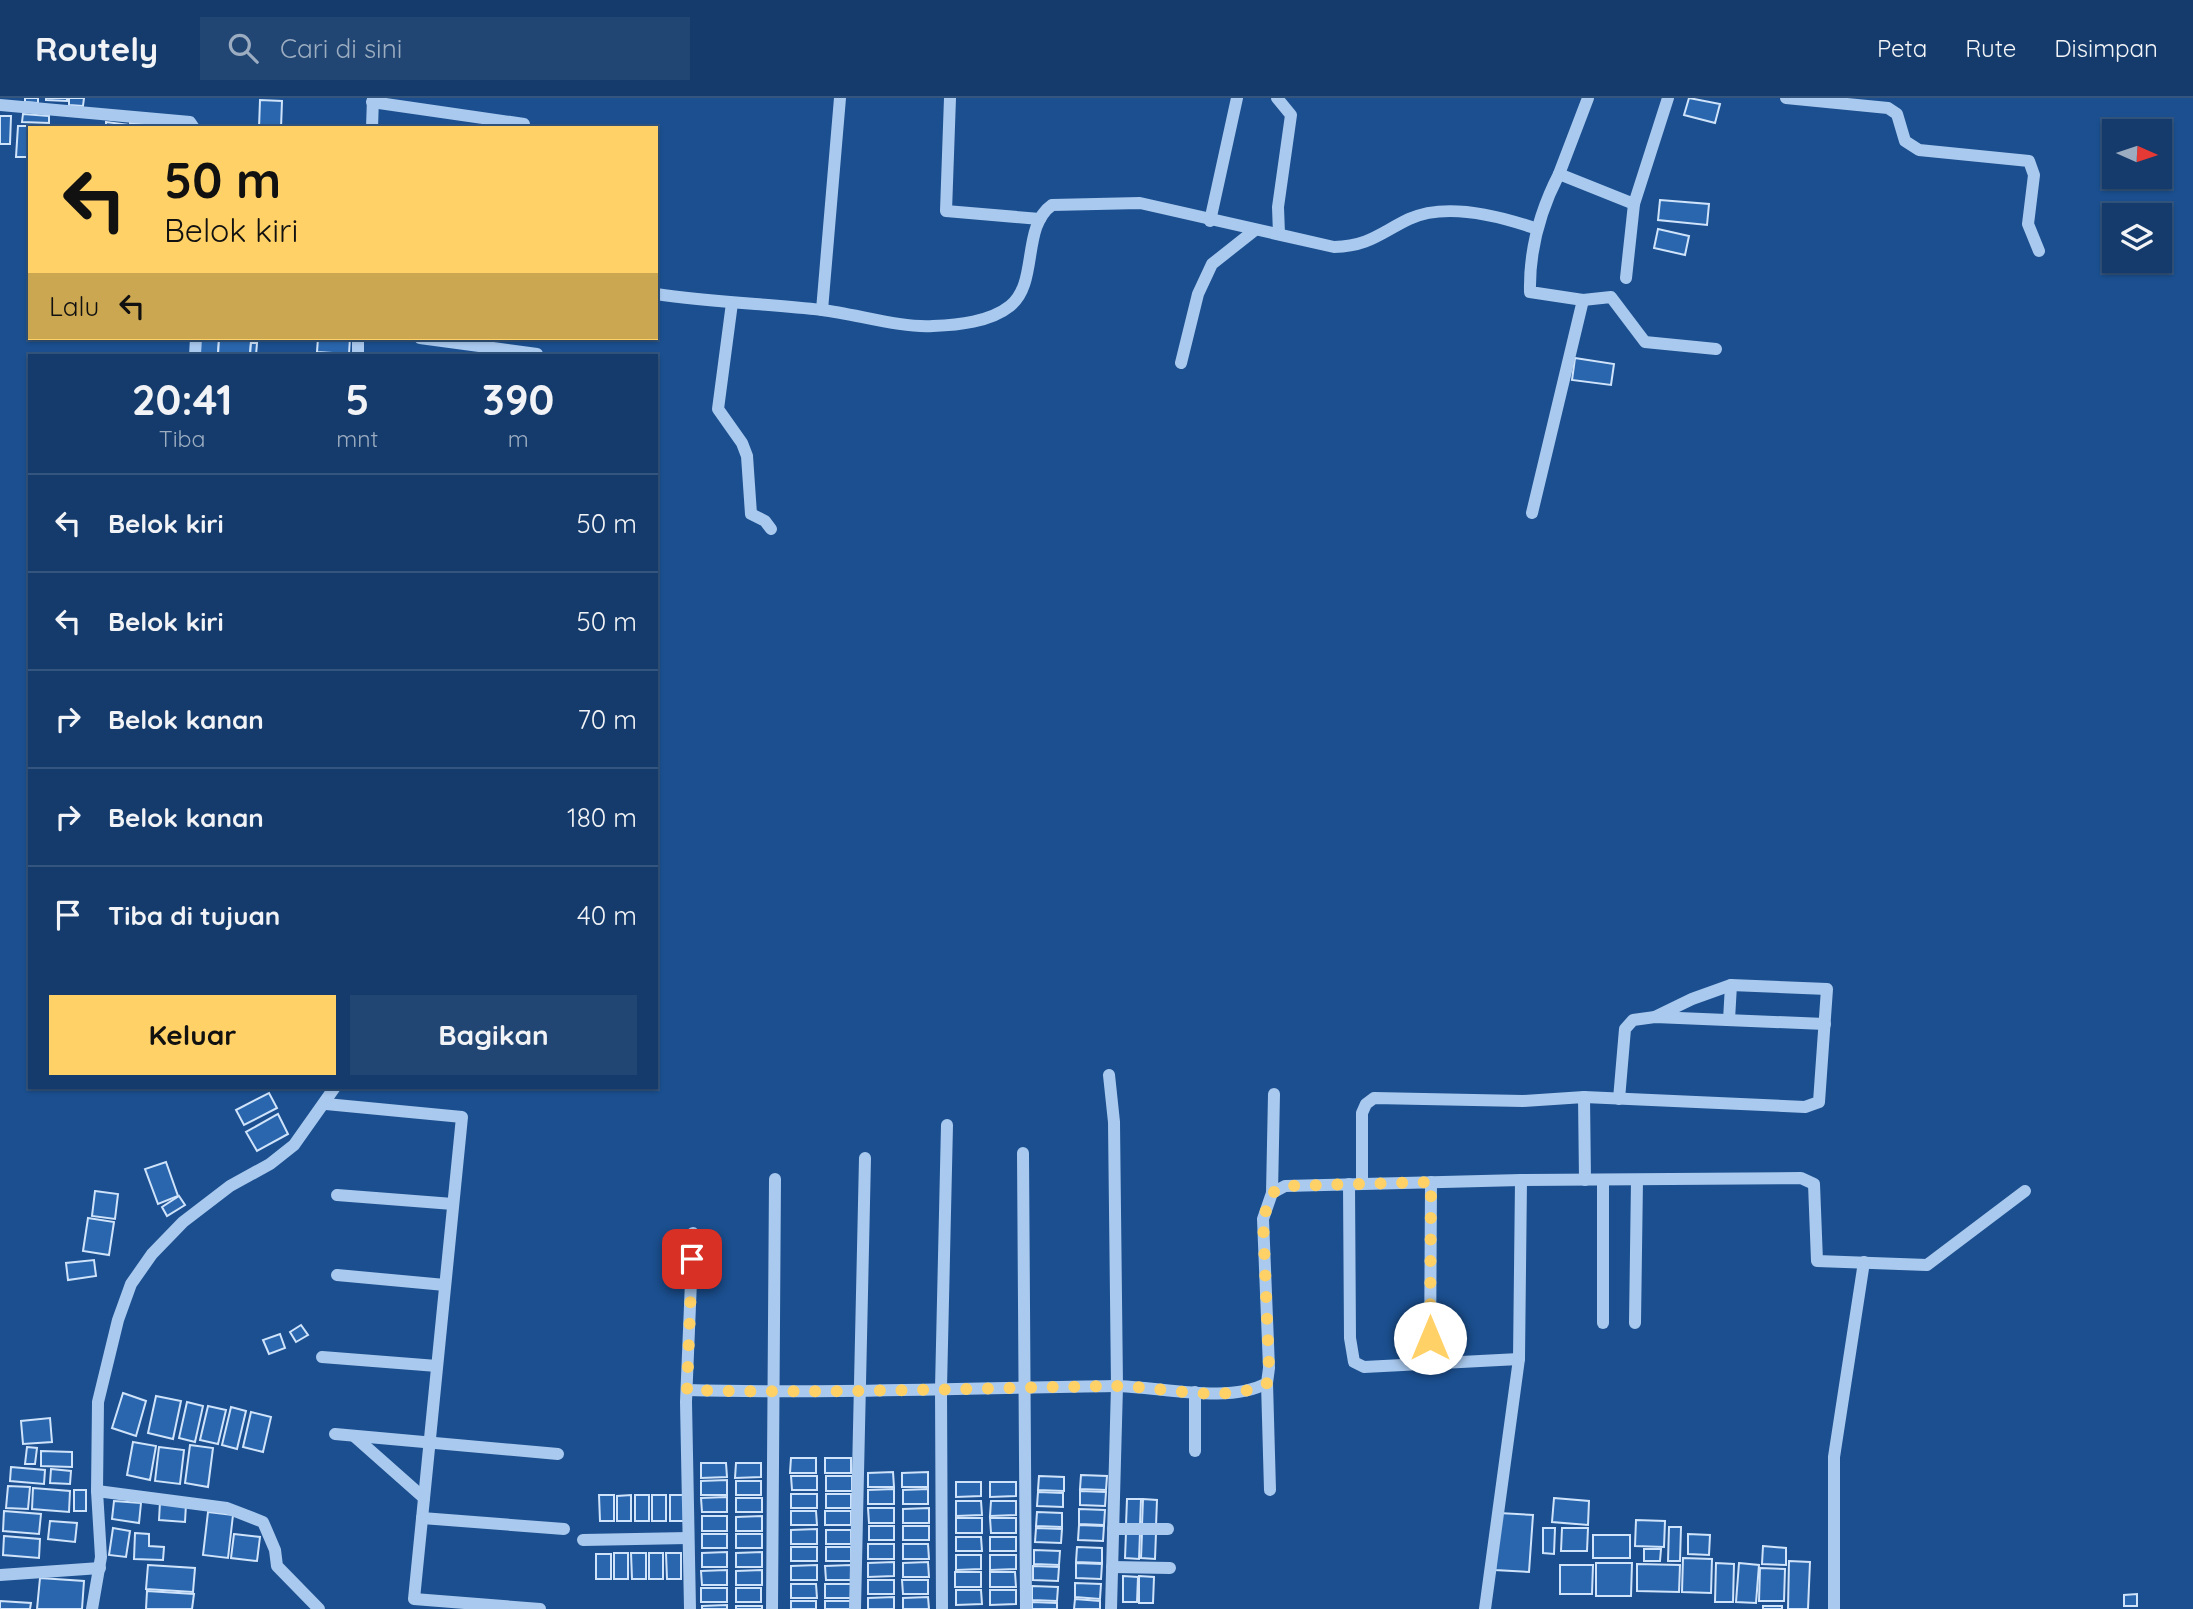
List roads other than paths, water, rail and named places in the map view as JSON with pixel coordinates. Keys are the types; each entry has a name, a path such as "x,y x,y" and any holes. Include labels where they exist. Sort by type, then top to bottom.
{"street":[{"path":"822,310 840,98"},
{"path":"950,98 946,211 1040,219"},
{"path":"1210,220 1237,98"},
{"path":"1277,98 1291,115 1279,195 1279,234"},
{"path":"1588,98 1559,174 1543,206 1537,229 1530,292 1583,300 1611,297 1645,342 1716,349"},
{"path":"1626,278 1634,204 1668,98"},
{"path":"1786,98 1888,108 1897,114 1905,141 1919,150 2029,161 2034,175 2028,224 2039,251"},
{"path":"372,126 372,100 524,124"},
{"path":"0,104 190,122 193,126"},
{"path":"1559,174 1634,204"},
{"path":"658,294 822,310 930,327 997,316 1013,304 1020,292 1040,219 1052,205 1140,203 1334,247 1359,246 1416,217 1444,213 1496,215 1537,229"},
{"path":"1181,363 1198,294 1212,264 1255,230"},
{"path":"1532,513 1583,300"},
{"path":"732,303 718,409 742,443 747,456 751,514 765,521 771,529"},
{"path":"435,340 537,354"},
{"path":"1729,1020 1731,985"},
{"path":"1519,1359 1364,1367 1352,1356 1355,1184 1362,1113 1366,1104 1374,1098 1523,1101 1584,1097 1812,1107 1822,1096 1826,989 1731,985 1692,999 1655,1017"},
{"path":"1619,1099 1625,1029 1633,1020 1655,1017 1825,1024"},
{"path":"1110,1075 1114,1122 1117,1386 1111,1609"},
{"path":"92,1609 100,1568 98,1402 118,1320 131,1283 152,1254 183,1222 230,1186 271,1164 295,1145 334,1089"},
{"path":"1270,1490 1267,1383 1269,1368 1263,1219 1272,1193 1274,1094"},
{"path":"1584,1097 1585,1180"},
{"path":"326,1104 461,1117 414,1599 540,1609"},
{"path":"942,1609 941,1388 947,1125"},
{"path":"1023,1153 1026,1609"},
{"path":"855,1609 865,1158"},
{"path":"1272,1193 1285,1186 1355,1184 1801,1178 1814,1184 1818,1261 1927,1265 2025,1191"},
{"path":"772,1609 775,1179"},
{"path":"1485,1609 1519,1359 1521,1180"},
{"path":"1603,1180 1603,1323"},
{"path":"1635,1323 1637,1180"},
{"path":"1430,1364 1431,1182"},
{"path":"338,1195 453,1205"},
{"path":"690,1609 687,1390 693,1233"},
{"path":"1834,1609 1834,1457 1864,1262"},
{"path":"337,1275 445,1285"},
{"path":"322,1357 437,1366"},
{"path":"687,1390 774,1392 1117,1386 1195,1392 1256,1389 1267,1383"},
{"path":"1195,1392 1195,1451"},
{"path":"335,1434 558,1454"},
{"path":"354,1436 424,1498"},
{"path":"97,1491 227,1508 263,1522 275,1550 277,1566 319,1609"},
{"path":"422,1518 564,1529"},
{"path":"1113,1529 1168,1529"},
{"path":"583,1540 688,1538"},
{"path":"1112,1567 1170,1568"},
{"path":"0,1575 100,1568"}]}
